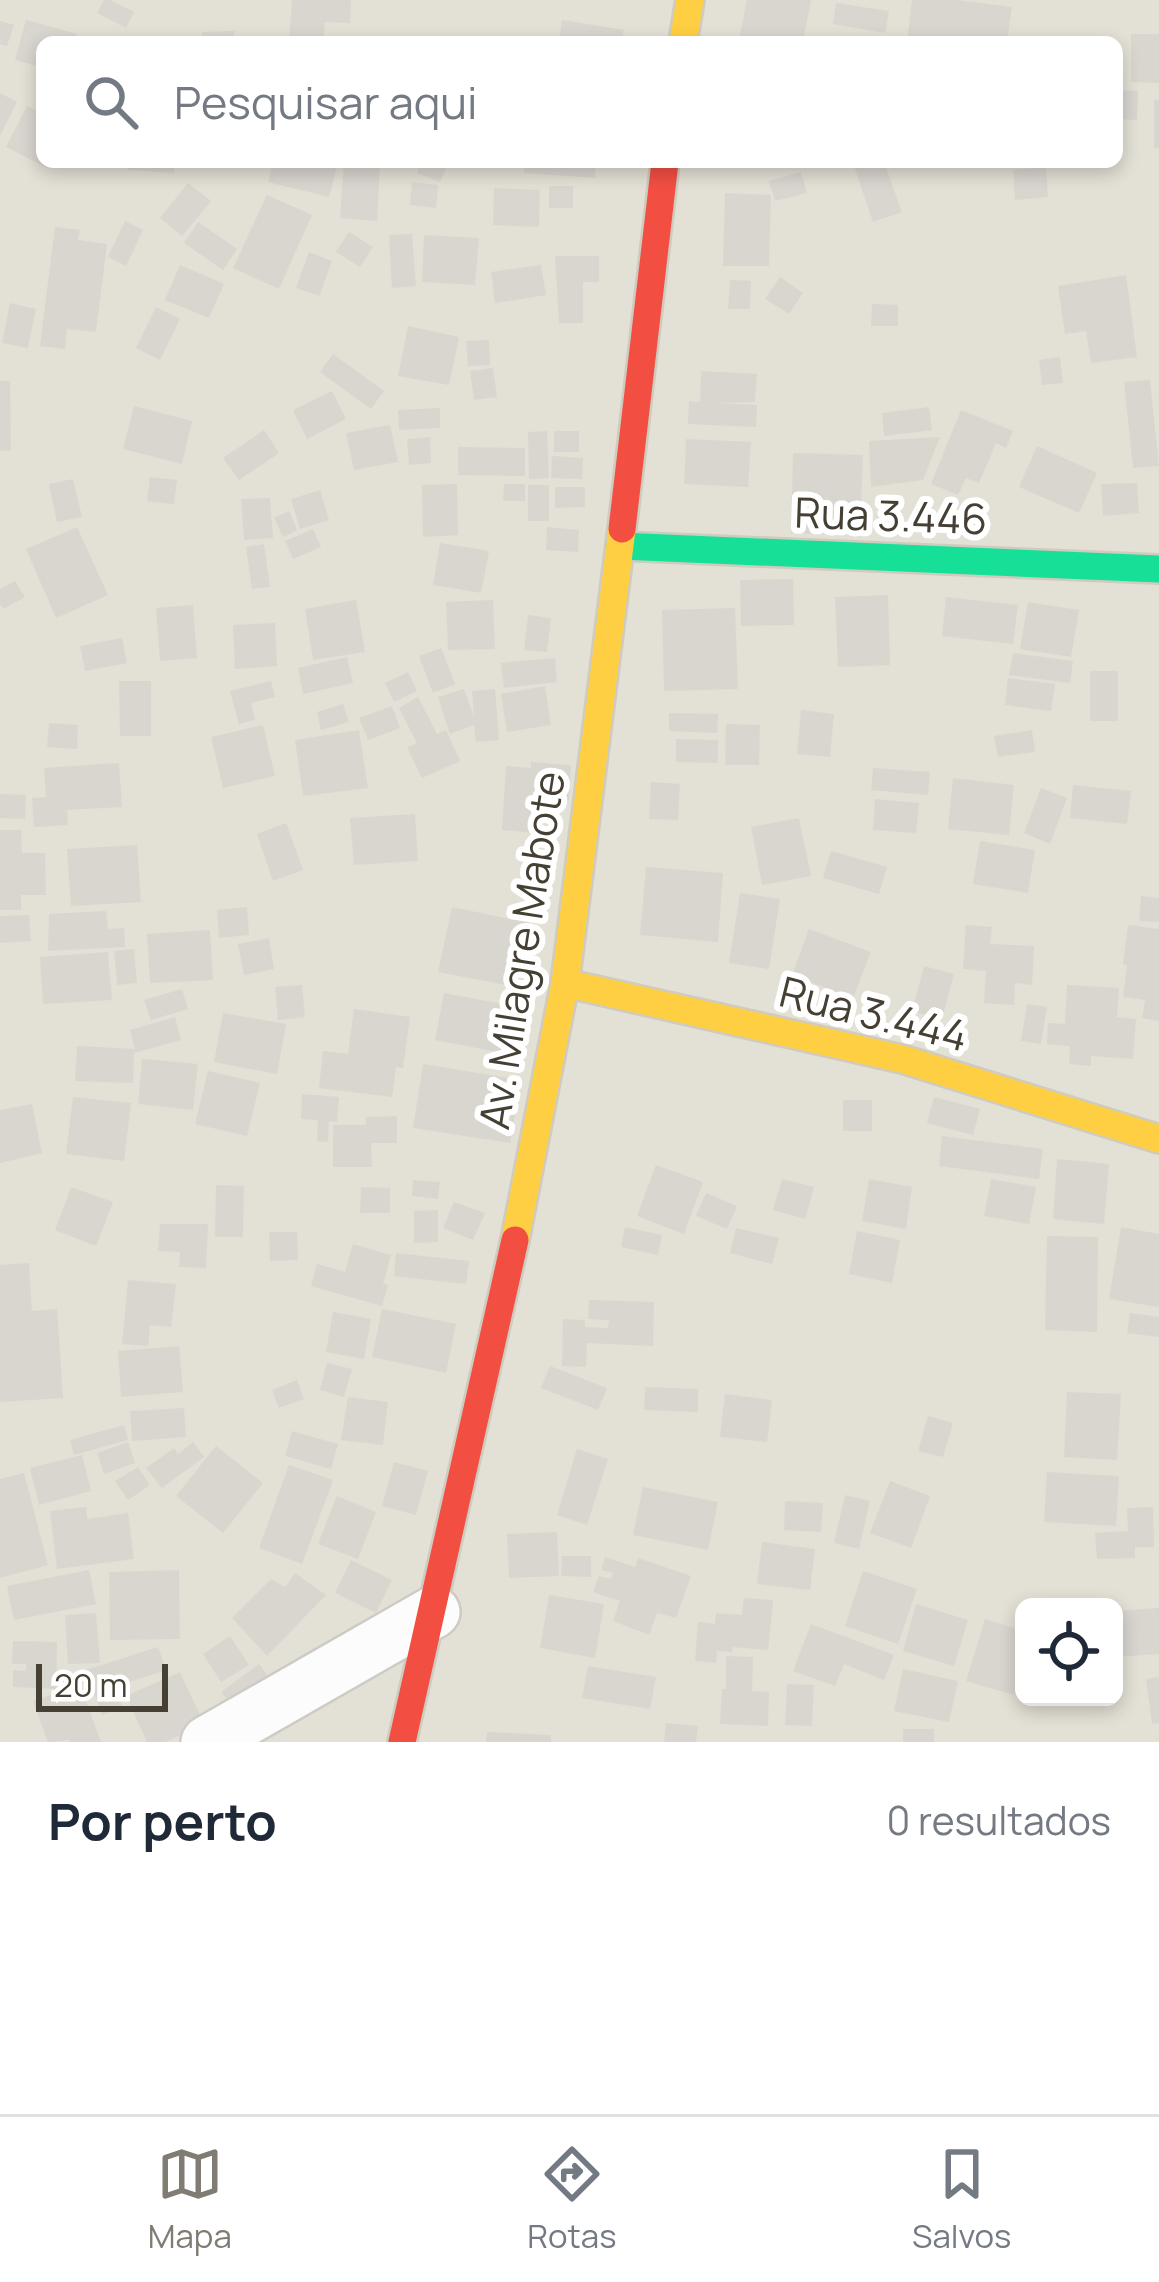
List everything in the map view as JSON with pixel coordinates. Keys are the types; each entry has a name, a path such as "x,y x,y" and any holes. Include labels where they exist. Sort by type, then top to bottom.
{"street":[{"path":"684,36 690,0"},
{"name":"Av. Milagre Mabote","path":"402,1742 505,1294 565,983 664,168"},
{"name":"Rua 3.446","path":"620,546 1159,569"},
{"name":"Rua 3.444","path":"565,983 902,1059 1158,1134"},
{"path":"207,1742 434,1612"}],"shaded area":[{"path":"0,0 1159,0 1159,1742 0,1742"}],"building":[{"path":"104,0 134,12 126,28 97,13"},
{"path":"292,0 351,0 350,23 325,22 324,36 289,36"},
{"path":"747,0 811,0 804,36 740,36"},
{"path":"912,0 1012,7 1008,36 908,33"},
{"path":"836,3 889,11 885,33 833,24"},
{"path":"26,20 77,34 36,36 36,65 15,60"},
{"path":"562,20 624,30 623,36 560,36"},
{"path":"0,21 14,25 7,46 0,44"},
{"path":"234,31 234,36 202,36 202,32"},
{"path":"1131,34 1159,34 1159,83 1131,82"},
{"path":"1123,90 1138,91 1137,120 1123,119"},
{"path":"0,93 17,102 0,136"},
{"path":"1154,100 1159,100 1159,148 1154,148"},
{"path":"27,106 36,110 36,162 6,147"},
{"path":"128,168 174,168 174,173"},
{"path":"272,168 336,168 329,197 268,182"},
{"path":"344,168 380,168 377,221 340,218"},
{"path":"419,168 446,168 440,182 417,173"},
{"path":"524,168 596,168 595,178 524,173"},
{"path":"855,168 886,168 902,212 873,222"},
{"path":"1046,168 1048,197 1015,200 1013,170"},
{"path":"801,172 807,193 775,201 769,181"},
{"path":"412,182 438,185 436,208 410,205"},
{"path":"188,183 211,201 182,236 160,218"},
{"path":"549,186 573,186 573,208 549,208"},
{"path":"494,188 540,190 539,227 493,225"},
{"path":"725,193 771,195 769,266 723,266"},
{"path":"267,195 312,215 279,289 233,268"},
{"path":"125,221 143,230 126,266 108,257"},
{"path":"198,222 237,249 223,270 184,243"},
{"path":"55,227 80,230 78,240 107,244 96,332 67,329 65,349 40,346"},
{"path":"349,232 373,247 360,267 336,252"},
{"path":"412,234 416,286 392,288 389,235"},
{"path":"424,235 479,238 475,285 422,282"},
{"path":"309,252 332,261 319,296 296,288"},
{"path":"555,256 599,256 599,282 583,282 583,323 559,323"},
{"path":"180,265 224,284 209,318 165,300"},
{"path":"541,265 546,295 495,303 491,272"},
{"path":"1126,275 1137,357 1091,363 1086,331 1065,334 1058,286"},
{"path":"780,277 803,293 789,314 765,299"},
{"path":"730,280 751,281 750,309 728,309"},
{"path":"10,303 36,309 28,348 2,343"},
{"path":"872,304 898,305 898,326 871,326"},
{"path":"156,307 180,319 160,360 136,348"},
{"path":"408,326 459,337 449,385 398,376"},
{"path":"489,340 490,365 468,366 466,341"},
{"path":"333,354 384,391 371,409 320,372"},
{"path":"1060,357 1063,383 1042,385 1039,360"},
{"path":"493,368 497,397 474,400 470,371"},
{"path":"701,371 757,374 755,402 719,403 757,405 756,427 688,424 689,401 700,402"},
{"path":"1150,380 1159,466 1133,468 1124,382"},
{"path":"0,381 10,381 11,450 0,451"},
{"path":"332,391 346,419 307,439 293,410"},
{"path":"134,406 192,421 182,464 123,449"},
{"path":"929,407 932,430 884,436 882,413"},
{"path":"440,408 440,428 399,430 398,410"},
{"path":"961,410 1013,431 1006,448 996,443 979,483 966,478 958,495 931,484"},
{"path":"390,425 398,462 354,470 346,433"},
{"path":"264,430 279,453 239,480 223,458"},
{"path":"547,431 549,478 529,479 528,432"},
{"path":"554,431 579,431 579,452 554,452"},
{"path":"430,437 431,463 409,465 407,439"},
{"path":"940,437 923,480 871,487 869,441"},
{"path":"686,439 751,442 748,487 684,484"},
{"path":"1037,446 1097,473 1079,513 1019,487"},
{"path":"458,447 525,448 525,476 458,475"},
{"path":"793,453 863,455 860,535 791,533"},
{"path":"552,456 583,458 582,479 551,478"},
{"path":"150,477 177,480 174,504 147,501"},
{"path":"73,479 82,517 57,522 49,484"},
{"path":"1137,483 1139,513 1103,516 1101,484"},
{"path":"457,484 458,535 423,537 422,485"},
{"path":"504,484 525,484 525,501 503,501"},
{"path":"528,485 549,485 549,521 528,521"},
{"path":"555,487 585,487 585,507 555,508"},
{"path":"320,490 329,520 300,529 291,499"},
{"path":"270,498 273,538 244,540 241,499"},
{"path":"289,511 297,530 283,537 274,518"},
{"path":"77,527 108,595 56,618 26,549"},
{"path":"547,527 579,530 578,552 546,550"},
{"path":"313,529 321,547 293,559 285,541"},
{"path":"440,543 489,551 481,593 433,585"},
{"path":"264,544 270,587 252,589 246,547"},
{"path":"793,579 794,625 741,626 740,580"},
{"path":"15,581 25,597 3,609 0,589"},
{"path":"888,595 890,665 838,667 835,597"},
{"path":"946,597 1018,605 1013,644 942,636"},
{"path":"356,600 365,652 313,660 305,609"},
{"path":"493,600 495,649 448,650 446,602"},
{"path":"1028,602 1079,610 1071,657 1020,649"},
{"path":"193,605 197,658 160,661 156,608"},
{"path":"735,608 738,689 664,691 662,610"},
{"path":"528,615 551,618 547,652 524,650"},
{"path":"275,623 277,666 235,669 233,625"},
{"path":"122,638 127,663 85,671 80,646"},
{"path":"441,648 455,684 433,693 419,656"},
{"path":"1013,653 1073,661 1070,683 1009,675"},
{"path":"347,657 353,683 303,694 298,668"},
{"path":"555,658 557,682 504,688 501,663"},
{"path":"1090,671 1118,671 1118,721 1090,721"},
{"path":"408,672 417,691 394,702 385,683"},
{"path":"1008,678 1055,684 1051,711 1005,705"},
{"path":"119,681 151,681 151,736 120,736"},
{"path":"271,681 275,697 251,703 255,720 239,724 230,691"},
{"path":"545,686 551,725 507,732 501,694"},
{"path":"464,689 474,717 472,691 495,689 499,740 476,742 474,725 450,734 438,697"},
{"path":"418,697 437,734 446,730 460,761 422,778 407,747 417,743 399,708"},
{"path":"343,704 349,722 321,730 317,712"},
{"path":"392,706 400,728 368,740 359,718"},
{"path":"801,710 834,714 830,757 797,754"},
{"path":"669,713 718,714 717,733 669,731"},
{"path":"49,723 78,725 77,749 47,747"},
{"path":"726,724 760,725 759,765 725,765"},
{"path":"263,725 275,776 223,788 211,737"},
{"path":"359,730 368,788 303,796 295,740"},
{"path":"1032,730 1035,752 998,757 994,736"},
{"path":"676,739 718,740 718,763 676,762"},
{"path":"531,762 571,765 569,800 541,799 539,833 502,830 506,766 531,768"},
{"path":"119,763 122,807 67,810 68,825 34,827 32,798 46,797 44,768"},
{"path":"873,768 930,772 928,795 871,790"},
{"path":"953,778 1014,785 1009,835 948,829"},
{"path":"651,782 680,784 678,820 649,819"},
{"path":"1073,785 1131,791 1127,824 1070,818"},
{"path":"1041,788 1067,798 1050,844 1024,833"},
{"path":"0,794 26,795 25,819 0,818"},
{"path":"875,799 919,803 916,833 873,830"},
{"path":"415,814 418,861 354,865 350,818"},
{"path":"799,818 811,876 762,885 751,827"},
{"path":"286,823 303,870 273,881 257,834"},
{"path":"0,830 21,830 22,853 45,853 46,895 21,895 21,910 0,910"},
{"path":"980,841 1035,850 1028,893 973,884"},
{"path":"137,845 141,902 71,906 67,849"},
{"path":"831,851 887,867 879,894 823,878"},
{"path":"646,867 723,873 718,942 640,935"},
{"path":"740,893 780,899 769,969 729,963"},
{"path":"1141,896 1159,898 1159,922 1139,921"},
{"path":"247,907 249,935 219,938 217,910"},
{"path":"452,907 530,923 517,987 438,972"},
{"path":"106,911 108,929 124,928 125,947 48,951 49,914"},
{"path":"29,915 31,941 0,943 0,916"},
{"path":"966,925 992,927 990,944 1034,946 1032,985 1015,983 1014,1005 984,1003 986,971 963,969"},
{"path":"1128,925 1159,929 1159,1021 1142,1018 1145,1000 1123,997"},
{"path":"809,929 871,952 853,998 792,975"},
{"path":"210,930 213,980 150,983 147,934"},
{"path":"269,938 274,969 244,975 238,944"},
{"path":"134,949 137,983 117,985 114,951"},
{"path":"108,952 112,1000 43,1004 40,957"},
{"path":"924,966 954,974 942,1019 912,1011"},
{"path":"302,985 305,1017 278,1020 275,987"},
{"path":"1067,985 1119,988 1117,1017 1136,1019 1133,1059 1091,1056 1091,1066 1069,1064 1070,1046 1047,1044 1048,1023 1065,1024"},
{"path":"182,989 188,1009 151,1020 144,1000"},
{"path":"444,993 512,1006 503,1053 435,1040"},
{"path":"1027,1004 1047,1007 1041,1044 1021,1041"},
{"path":"354,1009 410,1017 403,1068 396,1067 392,1097 319,1088 323,1051 348,1054"},
{"path":"223,1013 286,1024 277,1074 214,1062"},
{"path":"175,1017 181,1040 134,1053 133,1083 75,1081 77,1046 135,1049 130,1030"},
{"path":"142,1059 198,1064 193,1110 138,1104"},
{"path":"423,1064 521,1080 510,1143 413,1128"},
{"path":"208,1071 260,1083 247,1136 195,1124"},
{"path":"302,1094 339,1097 337,1122 329,1121 328,1142 317,1141 318,1120 301,1119"},
{"path":"73,1097 131,1103 124,1161 66,1154"},
{"path":"934,1097 980,1109 973,1135 927,1123"},
{"path":"843,1100 872,1100 872,1131 843,1131"},
{"path":"32,1104 42,1153 0,1163 0,1110"},
{"path":"397,1116 397,1143 371,1143 372,1167 333,1167 333,1125 366,1125 366,1117"},
{"path":"942,1136 1043,1149 1039,1179 939,1166"},
{"path":"1057,1159 1109,1164 1104,1224 1053,1219"},
{"path":"656,1165 703,1182 684,1234 637,1216"},
{"path":"782,1179 814,1187 805,1219 773,1210"},
{"path":"869,1179 912,1187 906,1229 862,1221"},
{"path":"991,1179 1036,1187 1029,1224 984,1216"},
{"path":"413,1180 440,1182 438,1199 412,1196"},
{"path":"216,1185 244,1186 243,1237 215,1237"},
{"path":"71,1187 113,1202 96,1246 55,1230"},
{"path":"361,1187 390,1188 390,1213 360,1213"},
{"path":"706,1193 737,1206 727,1229 696,1216"},
{"path":"454,1202 485,1213 473,1240 443,1228"},
{"path":"438,1210 438,1242 414,1243 414,1211"},
{"path":"160,1224 208,1224 206,1268 179,1267 180,1252 158,1251"},
{"path":"625,1227 662,1235 658,1255 621,1247"},
{"path":"1121,1227 1159,1234 1159,1307 1109,1299"},
{"path":"736,1228 779,1238 772,1264 730,1253"},
{"path":"857,1231 900,1240 892,1283 849,1274"},
{"path":"269,1232 297,1232 298,1260 270,1261"},
{"path":"1047,1236 1098,1237 1097,1332 1045,1330"},
{"path":"353,1244 391,1255 382,1306 311,1286 317,1264 345,1272"},
{"path":"396,1253 469,1261 466,1284 394,1276"},
{"path":"29,1263 32,1311 57,1309 63,1398 0,1402 0,1265"},
{"path":"128,1280 176,1284 171,1327 150,1325 148,1346 122,1344"},
{"path":"589,1300 654,1302 653,1346 587,1343 586,1367 562,1366 563,1319 608,1328 609,1320 588,1319"},
{"path":"382,1309 456,1324 446,1373 372,1357"},
{"path":"333,1312 371,1319 364,1359 326,1352"},
{"path":"1130,1313 1159,1317 1159,1337 1127,1333"},
{"path":"179,1346 183,1392 121,1397 118,1351"},
{"path":"327,1363 352,1369 344,1397 320,1390"},
{"path":"550,1366 607,1388 598,1410 541,1388"},
{"path":"297,1380 304,1399 279,1408 272,1390"},
{"path":"645,1387 698,1389 698,1412 644,1410"},
{"path":"1067,1392 1121,1394 1117,1460 1064,1457"},
{"path":"725,1394 772,1400 767,1442 720,1437"},
{"path":"348,1397 388,1402 383,1445 341,1440"},
{"path":"184,1408 186,1437 132,1441 130,1411"},
{"path":"928,1416 953,1423 943,1457 918,1451"},
{"path":"124,1425 128,1440 74,1455 70,1440"},
{"path":"292,1431 338,1444 331,1469 285,1456"},
{"path":"128,1442 135,1463 104,1474 97,1453"},
{"path":"193,1442 204,1457 162,1488 146,1468 174,1448 178,1454"},
{"path":"216,1446 263,1483 223,1533 176,1496"},
{"path":"577,1449 608,1459 587,1525 557,1515"},
{"path":"82,1455 91,1491 39,1505 30,1468"},
{"path":"394,1462 428,1471 416,1515 382,1506"},
{"path":"289,1465 333,1480 302,1564 259,1548"},
{"path":"138,1467 150,1485 128,1500 115,1481"},
{"path":"1047,1472 1119,1476 1116,1526 1044,1522"},
{"path":"24,1473 48,1565 0,1578 0,1479"},
{"path":"890,1481 930,1496 911,1548 870,1533"},
{"path":"643,1487 718,1502 708,1550 633,1535"},
{"path":"845,1495 870,1501 859,1549 834,1543"},
{"path":"337,1496 376,1512 358,1559 318,1544"},
{"path":"785,1501 823,1503 821,1532 784,1530"},
{"path":"86,1507 87,1519 128,1513 134,1559 57,1569 50,1511"},
{"path":"1153,1507 1154,1547 1135,1547 1135,1558 1097,1559 1095,1533 1128,1531 1127,1508"},
{"path":"557,1532 559,1576 509,1578 507,1534"},
{"path":"762,1542 815,1549 810,1590 757,1584"},
{"path":"562,1556 591,1556 591,1577 561,1576"},
{"path":"605,1557 635,1567 638,1558 691,1576 676,1618 657,1613 649,1635 613,1621 620,1601 593,1592 599,1576 611,1579 613,1573 601,1570"},
{"path":"351,1560 392,1580 376,1613 335,1593"},
{"path":"89,1570 96,1604 14,1620 7,1586"},
{"path":"179,1570 180,1639 110,1640 109,1572"},
{"path":"863,1571 917,1589 898,1644 845,1626"},
{"path":"295,1573 326,1595 267,1656 232,1618 271,1579 285,1587"},
{"path":"549,1595 604,1604 595,1658 540,1648"},
{"path":"744,1598 773,1600 768,1650 733,1647 732,1652 717,1651 716,1663 695,1661 698,1622 715,1624 716,1613 742,1615"},
{"path":"916,1604 968,1620 954,1666 903,1651"},
{"path":"1159,1608 1159,1654 1123,1656 1123,1610"},
{"path":"96,1613 100,1663 68,1664 65,1615"},
{"path":"985,1619 1015,1628 1014,1695 966,1681"},
{"path":"811,1624 894,1655 884,1680 844,1664 835,1686 793,1671"},
{"path":"230,1636 249,1665 221,1682 203,1654"},
{"path":"13,1641 57,1642 56,1689 13,1687 13,1670 26,1671 26,1664 12,1664"},
{"path":"158,1647 166,1670 116,1686 123,1708 102,1715 86,1670"},
{"path":"726,1656 753,1657 752,1691 769,1692 768,1726 720,1724"},
{"path":"259,1664 275,1685 237,1713 221,1692"},
{"path":"588,1666 656,1677 650,1709 582,1698"},
{"path":"903,1669 958,1681 949,1722 894,1711"},
{"path":"180,1672 204,1724 165,1742 147,1742 126,1696"},
{"path":"1159,1677 1159,1723 1152,1724 1146,1679"},
{"path":"787,1684 814,1685 812,1726 785,1725"},
{"path":"80,1685 101,1742 48,1742 33,1701"},
{"path":"666,1723 698,1726 696,1742 664,1742"},
{"path":"903,1729 934,1729 934,1742 903,1742"},
{"path":"487,1732 551,1735 551,1742 486,1742"}],"traffic: fast":[{"path":"620,546 1159,569"}],"traffic: slow":[{"path":"684,36 690,0"},
{"path":"515,1240 565,983 622,529"},
{"path":"565,983 902,1059 1159,1139"}],"traffic: jam":[{"path":"622,529 664,168"},
{"path":"402,1742 515,1240"}]}
